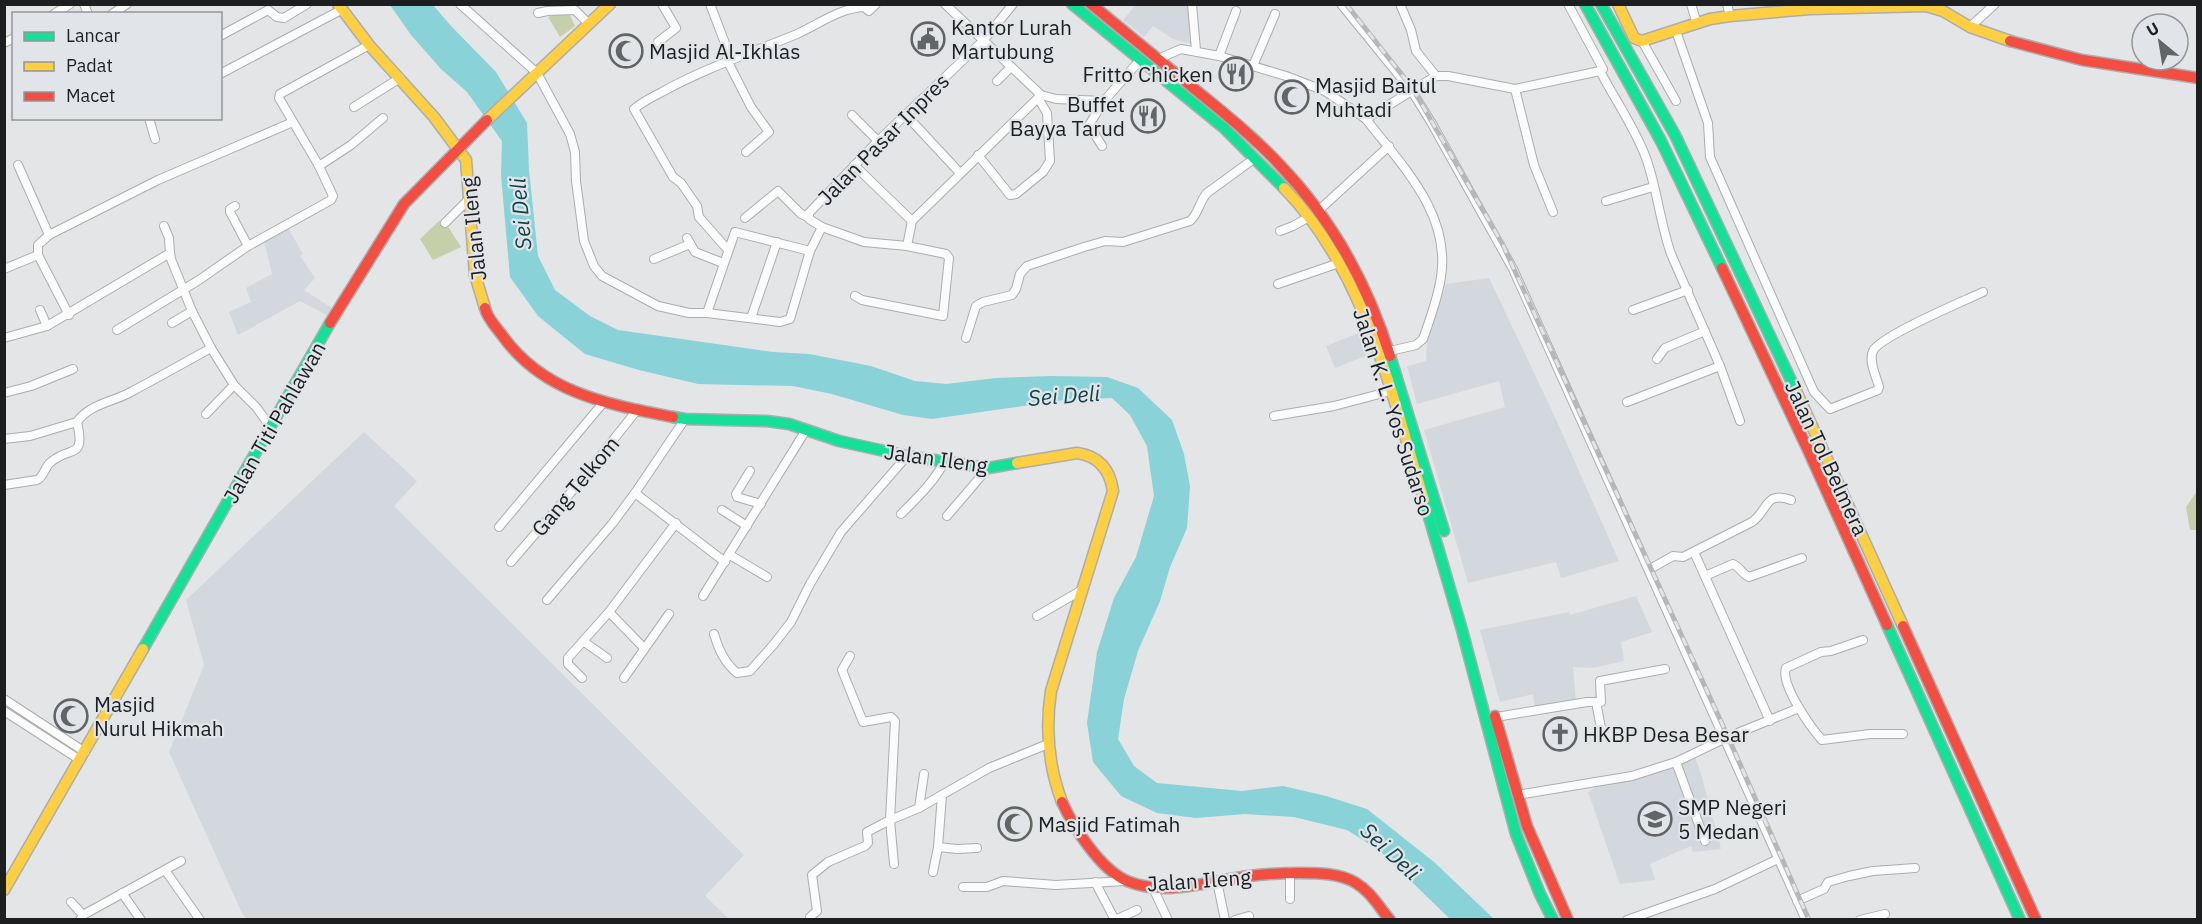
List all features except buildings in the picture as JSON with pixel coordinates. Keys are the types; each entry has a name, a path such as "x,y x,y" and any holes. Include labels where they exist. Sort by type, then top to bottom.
{"main road":[{"name":"Jalan Titi Pahlawan","path":"4,890 335,315 404,204 470,136 610,4"},
{"name":"Jalan K. L. Yos Sudarso","path":"1091,4 1239,125 1280,164 1313,214 1339,263 1369,326 1462,630 1516,834 1553,920"},
{"name":"Jalan Tol Belmera","path":"1585,4 1662,141 1697,214 1808,450 2020,920"},
{"name":"Jalan Tol Belmera","path":"1600,4 1675,135 1712,211 2036,920"},
{"path":"1618,4 1634,38 1642,41 1710,19 1772,8 1934,7 1971,27 2022,46 2082,60 2198,78"},
{"name":"Jalan K. L. Yos Sudarso","path":"1074,5 1224,128 1313,214 1349,257 1368,295 1390,351 1430,480 1517,795 1527,826 1568,920"},
{"name":"Jalan Ileng","path":"339,7 369,45 434,117 466,160 475,275 486,313 511,348 537,372 561,386 603,403 685,419 767,421 789,424 839,441 907,456 988,468 1077,453 1089,454 1106,468 1113,491 1051,691 1046,716 1049,766 1065,809 1083,840 1125,881 1153,888 1290,872 1329,874 1345,878 1363,888 1390,920"},
{"path":"1140,60 1148,50"},
{"path":"1150,68 1158,59"},
{"path":"1256,158 1264,148"}],"street":[{"path":"222,35 268,10 277,17 284,18 307,4"},
{"path":"460,4 537,73 570,134 575,152 576,181 584,241 594,266 602,276 658,306 689,313 751,318 777,242"},
{"path":"658,42 676,28 662,4"},
{"path":"710,4 728,51 727,60 751,107 769,132 746,152"},
{"path":"728,250 698,216 697,206 681,183 673,177 634,109 679,82 727,60 805,30 842,11 864,7 868,11 876,4"},
{"path":"945,4 1040,96 1047,113 1050,161 1043,172 1016,194 1010,195 978,155"},
{"name":"Jalan Pasar Inpres","path":"751,318 780,322 790,319 810,251 822,227 808,217 809,213 878,141 983,41 1013,4"},
{"path":"1192,4 1196,50"},
{"path":"1341,4 1411,90 1513,269 1650,569 1806,920"},
{"path":"1400,4 1411,30 1416,51 1436,76"},
{"path":"1568,4 1647,160 1665,236 1720,366 1740,421"},
{"path":"1691,4 1698,24"},
{"path":"1727,4 1730,16"},
{"path":"1971,27 1995,4"},
{"path":"222,73 339,7"},
{"path":"538,13 575,10 588,23"},
{"path":"1219,56 1236,11"},
{"path":"1253,66 1275,14"},
{"path":"1676,31 1708,123 1710,157 1814,392 1828,408 1878,390 1872,361 1873,351 1880,344 1983,292"},
{"path":"1642,41 1676,101"},
{"path":"117,330 199,280 248,246 331,200 333,196 319,166 279,98 280,94 369,45"},
{"path":"1158,59 1181,49 1196,50 1253,66 1325,91 1366,119 1389,147 1426,201 1442,243 1442,276 1423,339 1416,345 1390,351"},
{"path":"1102,146 1089,125 1104,101 1140,60"},
{"path":"997,81 1011,67"},
{"path":"1366,119 1436,76 1448,76 1515,88 1601,70"},
{"path":"354,107 400,78"},
{"path":"1515,88 1534,165 1553,212"},
{"path":"1040,96 1104,101"},
{"path":"907,246 912,221 1040,96"},
{"path":"852,115 878,141"},
{"path":"906,115 960,173"},
{"path":"319,166 351,145 383,118"},
{"path":"150,120 155,139"},
{"path":"69,315 38,255 38,245 49,235 158,180 293,122"},
{"path":"1280,231 1313,214 1389,147"},
{"path":"966,338 976,306 1012,295 1020,274 1028,266 1105,241 1124,242 1190,221 1197,215 1202,199 1207,193 1256,158"},
{"path":"18,165 49,235"},
{"path":"854,165 912,221"},
{"path":"1606,201 1653,186"},
{"path":"745,218 778,191 801,214 808,217"},
{"path":"445,223 468,200"},
{"path":"235,206 230,208 230,212 248,246"},
{"path":"164,225 169,238 170,253 192,311 211,348 234,385 272,426"},
{"path":"822,227 864,242 907,246 948,255 943,316 862,300 855,296"},
{"path":"707,313 735,232 810,251"},
{"path":"654,259 689,241 699,254 723,263"},
{"path":"4,338 47,326 69,315 170,253"},
{"path":"4,269 38,255"},
{"path":"1278,284 1339,263"},
{"path":"1633,310 1688,290"},
{"path":"40,310 47,326"},
{"path":"172,323 192,311"},
{"path":"1657,359 1665,348 1705,331"},
{"path":"4,439 30,436 77,422 81,416 94,408 126,395 211,348"},
{"path":"1627,402 1720,366"},
{"path":"4,393 31,386 73,369"},
{"path":"206,414 234,385"},
{"path":"1274,416 1334,406 1390,391"},
{"path":"499,527 603,403"},
{"name":"Gang Telkom","path":"511,562 579,483 637,410"},
{"path":"547,600 635,493 685,419"},
{"path":"4,485 37,480 41,478 53,459 75,451 78,448 80,435 77,422"},
{"path":"703,596 806,430"},
{"path":"714,634 719,650 728,665 737,673 750,671 791,622 841,532 907,456"},
{"path":"901,514 923,493 937,476 945,461"},
{"path":"947,516 988,468"},
{"path":"750,471 736,494 737,497 761,504"},
{"path":"635,493 728,559 767,578"},
{"path":"1650,569 1673,556 1683,558 1758,518 1768,502 1774,498 1782,496 1791,500"},
{"path":"722,510 747,526"},
{"path":"582,678 567,661 609,612 676,523"},
{"path":"1694,552 1770,721"},
{"path":"1705,576 1733,564 1749,577 1802,558"},
{"path":"1037,616 1082,590"},
{"path":"609,612 644,648"},
{"path":"624,678 669,614"},
{"path":"1863,640 1821,652 1786,668 1785,675 1799,708 1822,740 1870,734 1902,734"},
{"path":"583,641 607,658"},
{"path":"850,656 842,670 863,722 891,717 895,721 890,820 894,864"},
{"path":"1496,717 1601,702 1600,681 1665,669"},
{"path":"4,699 82,756"},
{"path":"1596,702 1602,733"},
{"path":"1517,795 1632,776 1676,762 1799,708"},
{"path":"4,711 82,756"},
{"path":"810,917 817,911 811,880 815,871 828,862 865,846 868,843 867,832 919,808 989,768 1048,744"},
{"path":"1676,762 1705,841"},
{"path":"919,808 924,774"},
{"path":"933,872 938,847 942,795"},
{"path":"938,847 977,848"},
{"path":"1627,920 1715,890 1778,859"},
{"path":"70,902 81,917 181,861"},
{"path":"1797,901 1821,890 1828,882 1849,876 1873,871 1915,868"},
{"path":"165,870 200,920"},
{"path":"1290,872 1290,899"},
{"path":"963,887 987,887 1003,882 1040,885 1125,881"},
{"path":"1217,881 1225,920"},
{"path":"1095,882 1115,920 1137,910"},
{"path":"1153,888 1168,920"},
{"path":"122,893 141,920"},
{"path":"1860,920 1885,914"},
{"path":"1235,920 1249,916"}],"shaded area":[{"path":"1136,5 1190,5 1193,44 1173,39 1153,26 1144,37 1123,20"},
{"path":"287,226 303,254 300,256 315,278 304,290 332,308 327,315 300,301 238,335 229,312 251,302 246,288 272,274 264,241"},
{"path":"1489,278 1554,415 1619,561 1561,578 1556,562 1468,583 1424,430 1505,407 1499,381 1417,404 1407,366 1426,361 1427,343 1446,284"},
{"path":"1364,331 1373,353 1335,368 1326,346"},
{"path":"364,432 417,481 394,506 744,855 705,896 729,919 247,920 169,752 204,665 186,600"},
{"path":"1636,596 1652,632 1621,642 1624,661 1593,668 1573,667 1576,703 1535,709 1533,694 1500,702 1480,630 1569,612 1570,615"},
{"name":"SMP Negeri 5 Medan","path":"1695,757 1721,849 1693,852 1691,846 1650,864 1655,880 1620,884 1588,792 1604,782"}],"green space":[{"path":"568,11 575,26 560,37 548,17"},
{"path":"439,221 447,225 461,247 433,260 420,239"},
{"path":"2197,491 2197,530 2190,530 2186,507"}],"water":[{"name":"Sei Deli","path":"390,5 433,5 496,72 527,123 529,170 538,256 555,290 590,316 618,330 773,352 809,354 871,366 915,381 946,384 996,378 1107,377 1138,388 1172,420 1184,454 1190,486 1187,528 1170,567 1160,601 1138,651 1124,699 1118,739 1134,766 1157,783 1242,791 1283,786 1367,809 1434,862 1494,919 1450,919 1379,850 1347,830 1294,817 1245,814 1196,818 1157,813 1121,796 1093,762 1087,723 1097,652 1114,598 1136,557 1154,496 1147,446 1130,415 1112,398 1065,400 932,419 903,415 832,394 793,386 698,384 585,354 538,316 510,277 501,175 502,141 467,92 441,69 411,35"}],"railway":[{"path":"1346,4 1413,89 1503,245 1809,920"}],"traffic: fast":[{"path":"1072,4 1224,128 1284,188"},
{"path":"1585,4 1661,141 1722,268"},
{"path":"1601,4 1675,135 1796,391"},
{"path":"143,649 330,323"},
{"path":"1390,356 1444,531"},
{"path":"673,417 789,424 839,441 907,456 988,468 1017,463"},
{"path":"1424,500 1462,630 1516,834 1553,920"},
{"path":"1887,625 2020,920"}],"traffic: slow":[{"path":"338,4 369,45 434,117 466,160 475,275 485,308"},
{"path":"487,120 610,4"},
{"path":"1618,4 1634,38 1642,41 1710,19 1730,16 1810,9 1926,6 1943,11 1970,27 2010,41"},
{"path":"1284,188 1312,221 1355,295 1387,376 1424,500"},
{"path":"1796,391 1903,626"},
{"path":"1017,463 1077,453 1085,455 1102,465 1113,491 1051,691 1048,720 1049,747 1062,802"},
{"path":"4,890 143,649"}],"traffic: jam":[{"path":"1091,4 1239,126 1298,185 1331,230 1359,278 1390,356"},
{"path":"2010,41 2082,60 2198,78"},
{"path":"330,323 404,204 487,120"},
{"path":"1722,268 1887,625"},
{"path":"485,308 492,322 518,355 557,383 601,401 673,417"},
{"path":"1903,626 2036,920"},
{"path":"1495,716 1527,826 1568,920"},
{"path":"1062,802 1073,824 1098,858 1127,881 1142,886 1172,888 1261,875 1329,874 1343,877 1361,887 1390,920"}],"place":[{"name":"Kantor Lurah Martubung","path":"928,39"},
{"name":"Masjid Al-Ikhlas","path":"626,51"},
{"name":"Fritto Chicken","path":"1236,74"},
{"name":"Masjid Baitul Muhtadi","path":"1292,97"},
{"name":"Buffet Bayya Tarud","path":"1148,116"},
{"name":"Masjid Nurul Hikmah","path":"71,716"},
{"name":"HKBP Desa Besar","path":"1560,734"},
{"name":"SMP Negeri 5 Medan","path":"1655,819"},
{"name":"Masjid Fatimah","path":"1015,824"}]}
